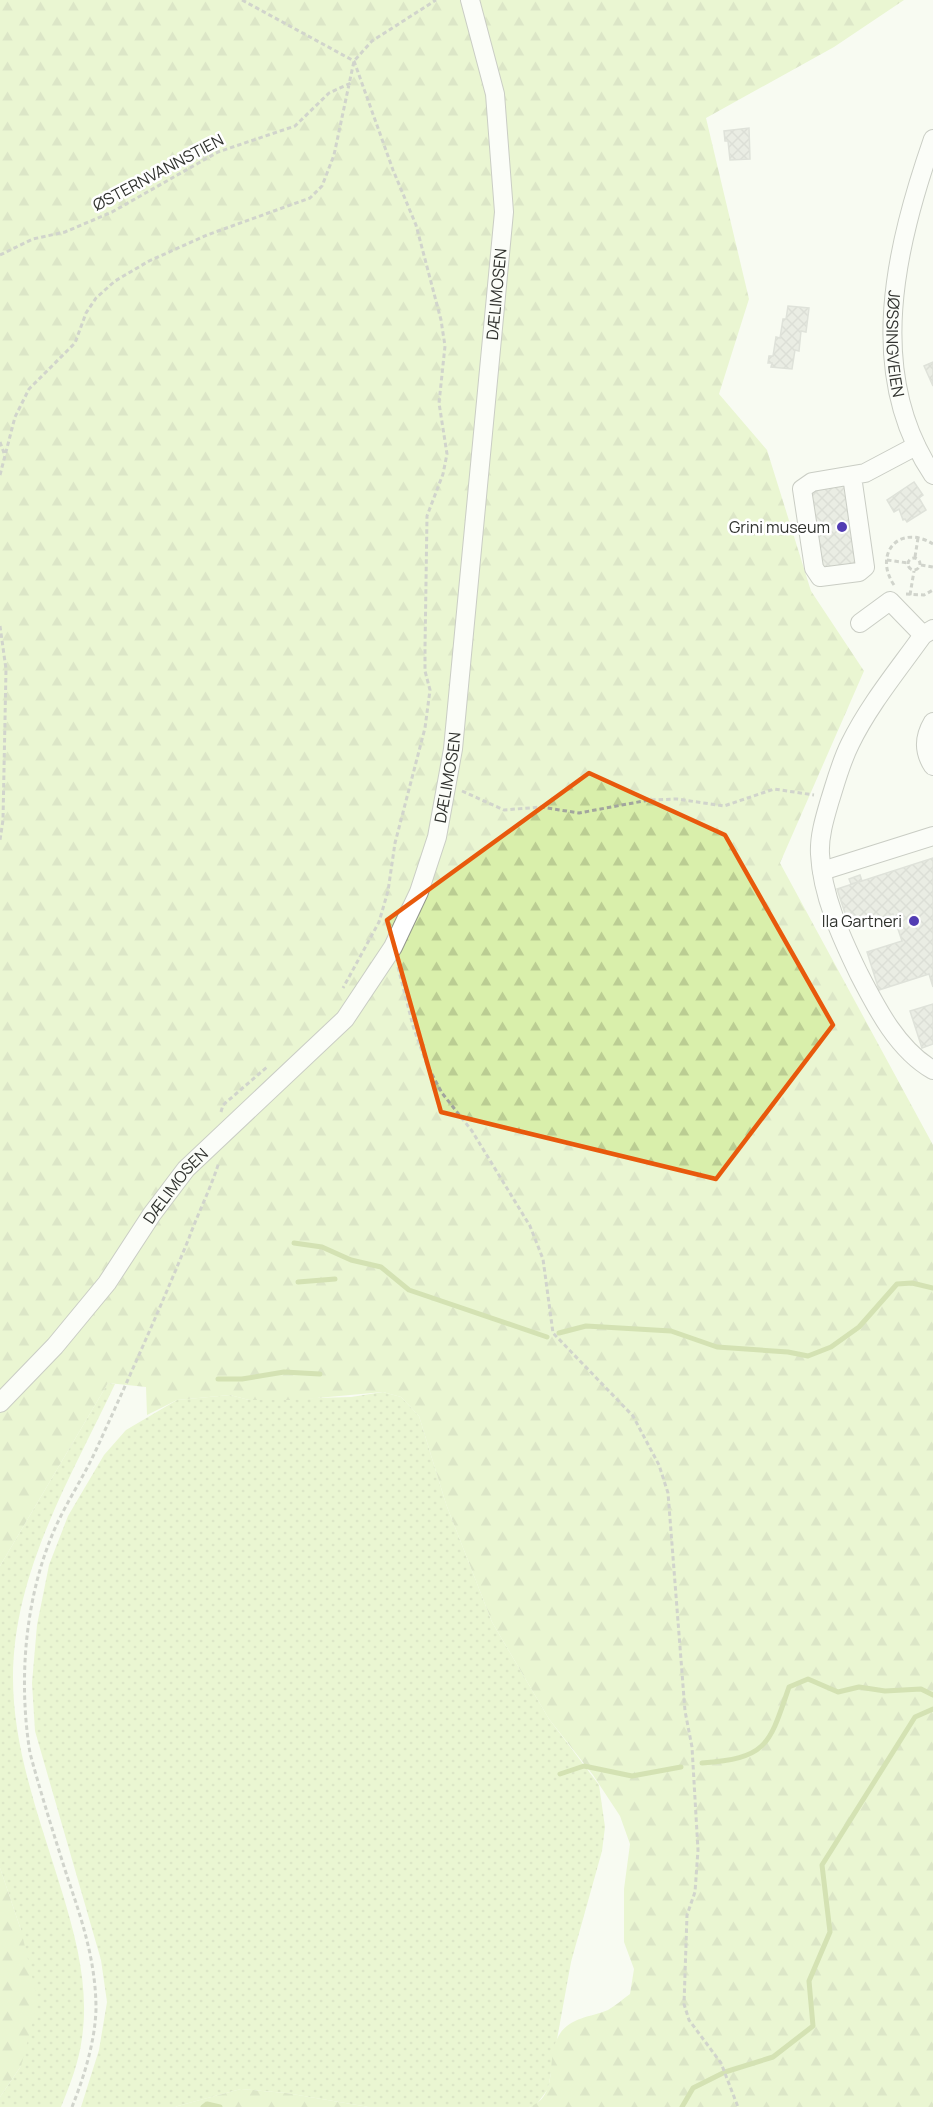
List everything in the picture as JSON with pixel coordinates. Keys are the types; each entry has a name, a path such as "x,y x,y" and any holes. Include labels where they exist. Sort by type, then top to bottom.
{"street":[{"name":"DÆLIMOSEN","path":"0,1403 55,1346 107,1283 152,1214 186,1170 305,1060 345,1019 393,947 419,892 437,837 447,788 504,212 495,94 470,0"},
{"name":"JØSSINGVEIEN","path":"933,139 904,238 890,323 899,395 916,446 933,475"},
{"path":"852,476 865,567 859,572 820,577 814,568 802,489 812,482 852,476 871,470 916,446"},
{"path":"860,623 890,601 928,632 858,729 839,770 830,798 820,851 822,871 838,927 868,991 893,1032 912,1055 933,1070"},
{"path":"933,722 927,732 925,746 927,757 933,766"},
{"path":"822,871 933,836"}],"path":[{"path":"242,0 354,61 393,170 416,225 441,320 445,346 439,403 447,454 427,516 425,671 430,690 425,728 395,843 388,891 379,922 339,995"},
{"path":"0,475 15,417 29,389 75,343 86,313 96,298 149,261 207,235 299,204 310,198 322,186 334,155 354,61 372,41 436,0"},
{"name":"ØSTERNVANNSTIEN","path":"0,255 27,241 65,232 112,212 218,152 295,126 329,93 351,83"},
{"path":"0,442 4,454"},
{"path":"933,544 918,538 896,538 890,546 887,560 888,576 893,584 910,595 924,595 933,590"},
{"path":"887,560 908,563 915,558 918,538"},
{"path":"915,558 921,565 933,567"},
{"path":"908,563 909,568 914,571"},
{"path":"910,595 914,571 921,565"},
{"path":"0,626 6,669 3,820 0,840"},
{"path":"447,788 478,796 504,810 541,807 579,813 649,800 677,799 724,806 774,789 795,790 830,798"},
{"path":"393,947 413,1026 427,1065 442,1093 472,1131 530,1226 543,1259 553,1333 633,1416 659,1465 668,1493 685,1712 692,1747 698,1850 695,1892 687,1915 684,2004 689,2020 721,2063 738,2107"},
{"path":"72,2107 82,2082 92,2042 96,2012 94,1978 88,1940 30,1753 25,1721 24,1688 31,1614 40,1573 55,1527 95,1452 145,1342 218,1165 226,1131 220,1110 269,1066"}],"highlighted area":[{"path":"589,773 725,835 833,1025 716,1179 441,1112 387,920"}],"green space":[{"path":"0,0 904,0 834,47 706,118 749,299 719,394 767,450 811,591 864,671 780,863 933,1145 933,2107 529,2107 538,2102 548,2087 554,2048 561,2032 579,2019 608,2010 630,1994 634,1969 624,1942 624,1889 630,1844 620,1816 593,1775 549,1719 492,1622 446,1504 419,1416 401,1397 383,1392 295,1400 249,1400 230,1395 177,1400 147,1415 146,1387 108,1383 0,1566"},
{"path":"108,1383 115,1384 63,1490 34,1563 23,1600 16,1639 13,1678 14,1706 23,1761 77,1948 84,2001 81,2047 61,2107 0,2107 0,2097 21,2066 21,1930 0,1868 0,1566"},
{"path":"383,1392 401,1397 419,1416 446,1504 492,1622 549,1719 599,1785 605,1827 602,1851 571,1962 548,2089 536,2105 529,2107 369,2107 286,2093 241,2089 174,2107 81,2107 99,2050 107,2002 101,1960 35,1731 32,1683 37,1625 49,1565 68,1516 104,1455 126,1430 177,1400 230,1395 249,1400 351,1397"},
{"path":"0,1868 21,1930 38,2002 21,2066 0,2097"},
{"path":"241,2089 286,2093 369,2107 174,2107"}],"building":[{"path":"749,128 750,159 730,160 728,141 725,141 724,131"},
{"path":"788,306 809,308 806,332 801,331 799,351 795,350 792,369 771,367 772,363 768,363 769,356 773,356 776,337 780,338"},
{"path":"933,362 933,386 924,366"},
{"path":"914,482 923,495 919,498 926,510 907,522 903,520 899,509 894,512 887,500"},
{"path":"845,485 857,568 822,573 810,490"},
{"name":"Ila Gartneri","path":"933,858 933,987 929,974 879,990 867,952 902,941 893,914 850,928 837,889"},
{"path":"860,875 862,881 851,884 849,879"},
{"path":"933,1004 933,1044 922,1048 910,1011"}],"waterway":[{"path":"294,1243 322,1247 351,1260 381,1267 409,1290 547,1337"},
{"path":"298,1282 335,1279"},
{"path":"559,1333 586,1326 671,1331 717,1347 788,1352 808,1356 831,1347 859,1327 897,1284 912,1283 933,1288"},
{"path":"218,1379 242,1379 284,1372 320,1374"},
{"path":"702,1763 740,1757 753,1752 762,1745 770,1736 789,1687 808,1679 838,1692 859,1687 885,1691 921,1689 933,1695"},
{"path":"682,2107 693,2088 725,2072 773,2057 813,2026 809,1981 830,1932 822,1865 915,1717 933,1709"},
{"path":"560,1774 584,1766 632,1776 681,1767"},
{"path":"203,2107 207,2104 220,2107"}],"place":[{"name":"Grini museum","path":"842,527"},
{"name":"Ila Gartneri","path":"914,921"}]}
